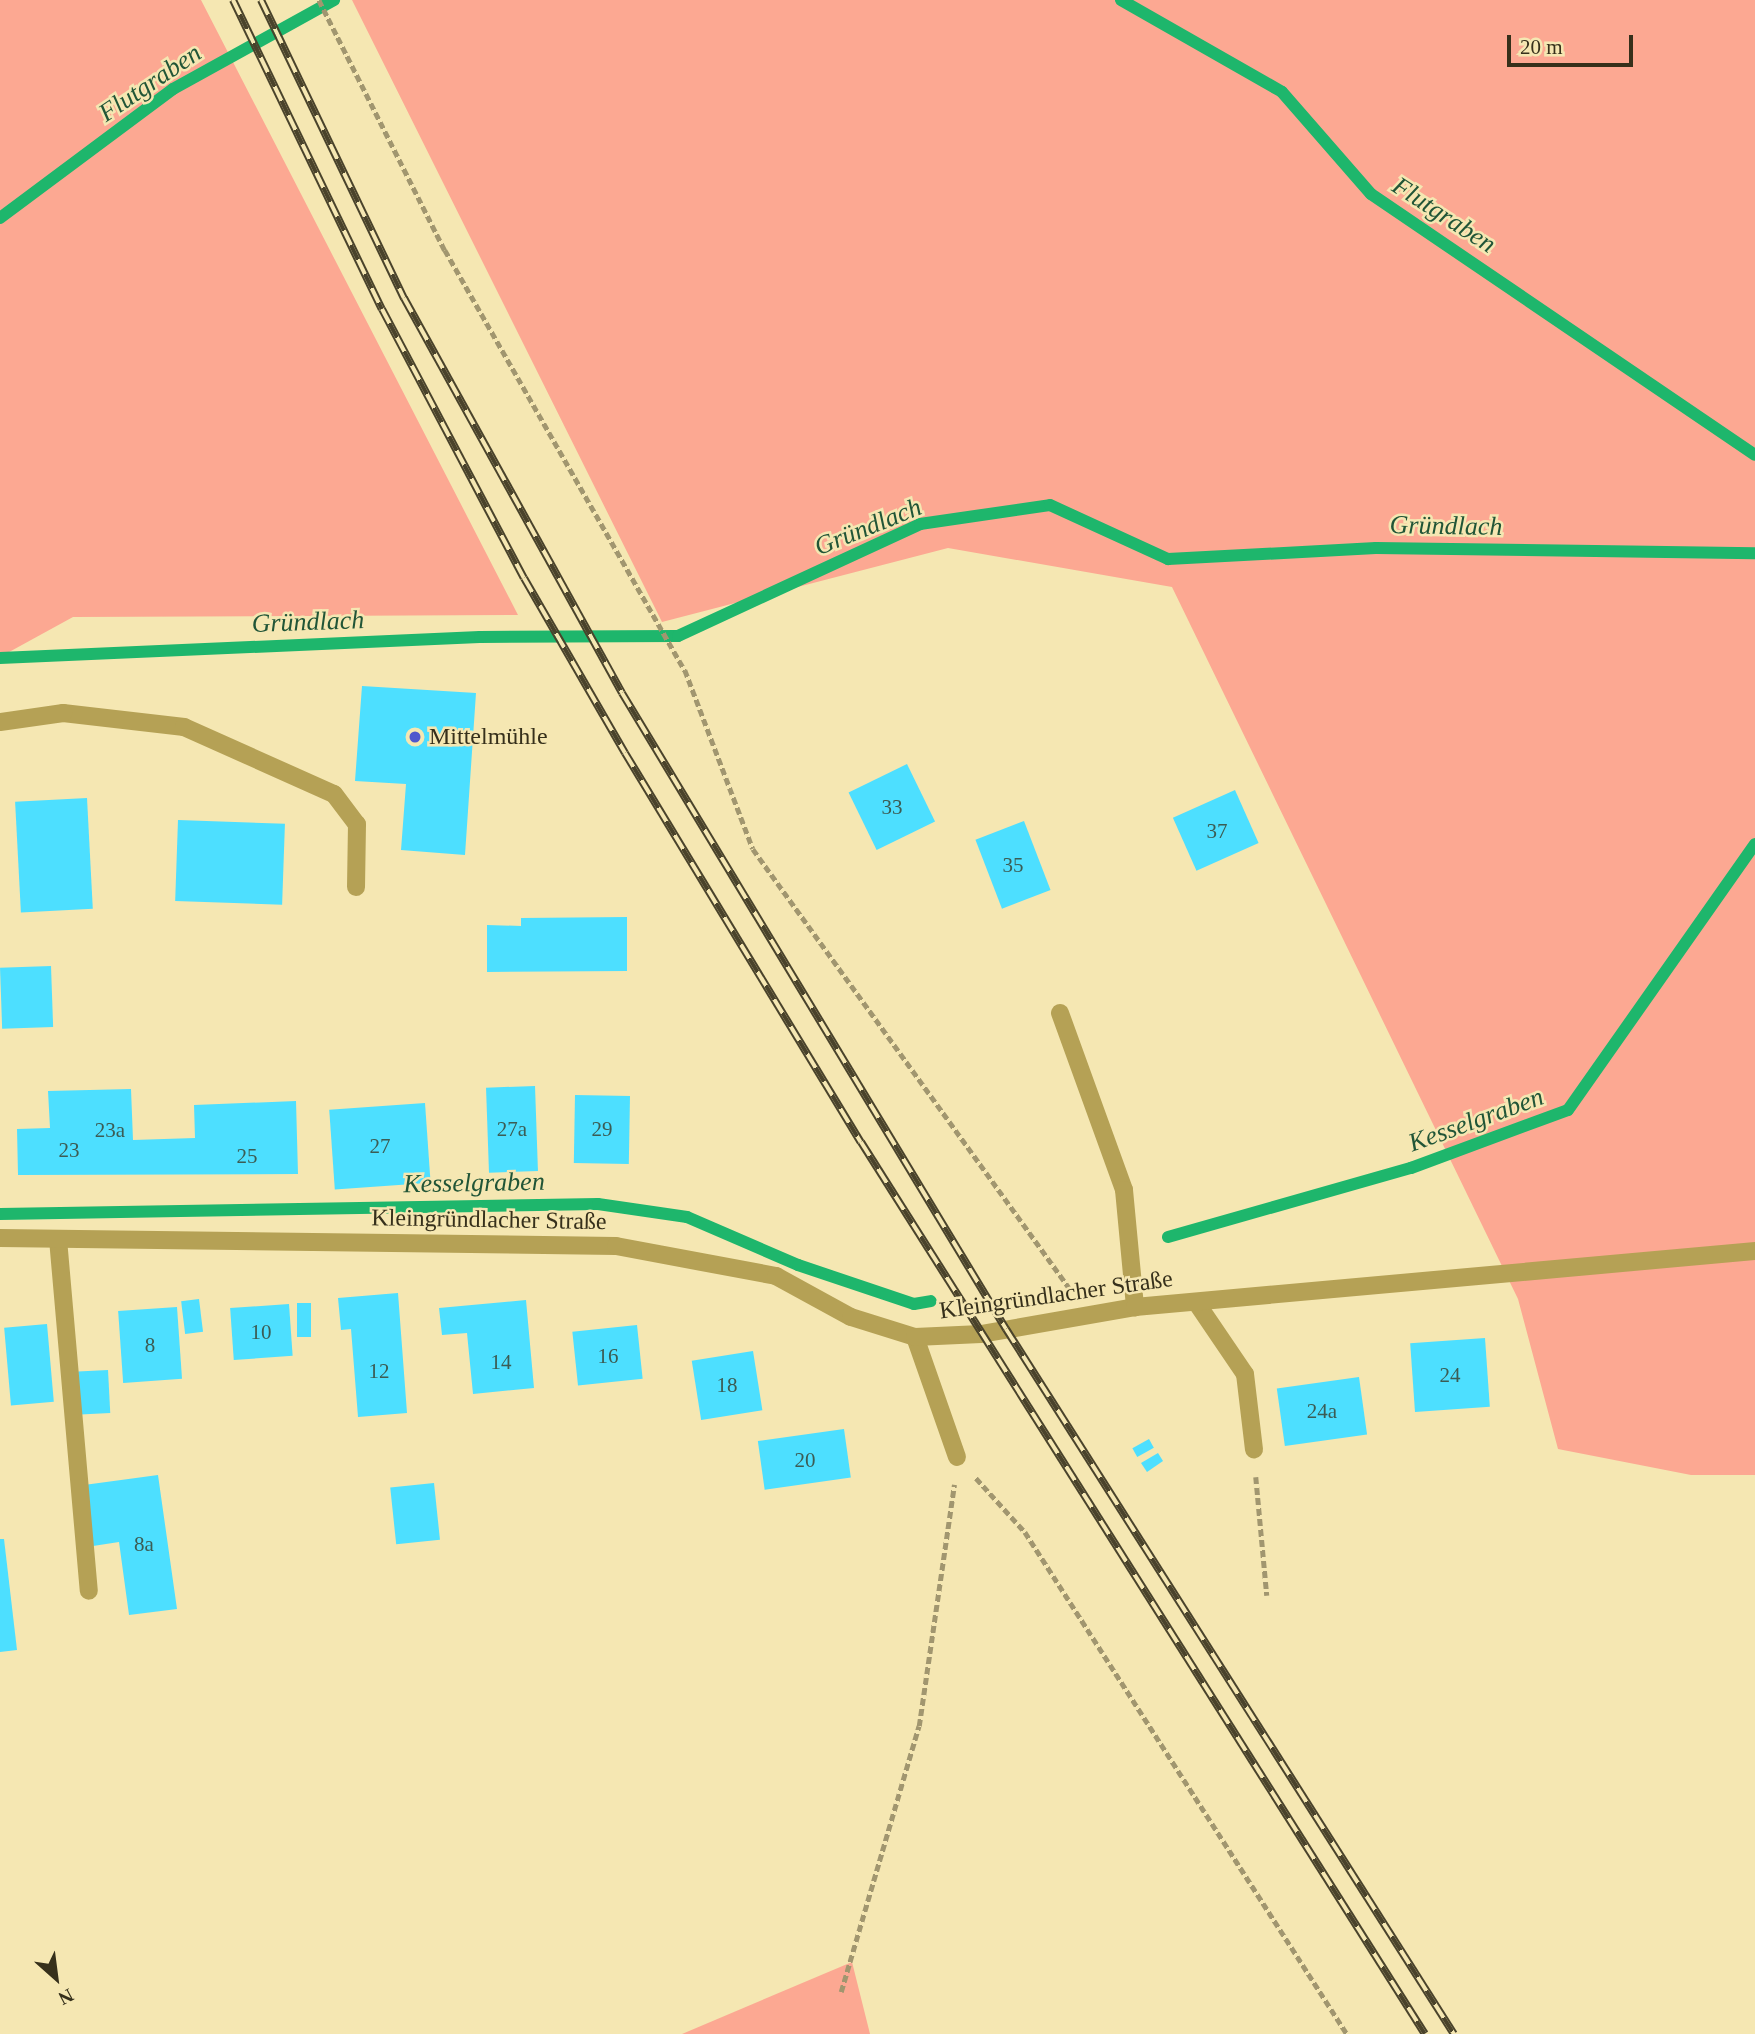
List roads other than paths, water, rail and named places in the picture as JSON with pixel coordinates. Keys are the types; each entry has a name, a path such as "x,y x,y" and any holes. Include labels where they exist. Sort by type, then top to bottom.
{"street":[{"path":"0,722 63,713 184,726 334,794 357,824 356,887"},
{"path":"1060,1013 1124,1190 1135,1307"},
{"name":"Kleingründlacher Straße","path":"0,1238 616,1245 776,1276 851,1317 915,1337 981,1334 1135,1307 1755,1251"},
{"path":"58,1239 89,1591"},
{"path":"1196,1302 1245,1374 1254,1449"},
{"path":"915,1337 957,1457"}],"waterway":[{"name":"Flutgraben","path":"0,218 173,89 334,0"},
{"name":"Flutgraben","path":"1121,0 1282,92 1371,194 1755,455"},
{"name":"Gründlach","path":"0,658 480,637 678,636 920,524 1050,505 1168,559 1376,548 1755,553"},
{"name":"Kesselgraben","path":"1168,1237 1411,1168 1568,1110 1755,844"},
{"name":"Kesselgraben","path":"0,1214 598,1204 687,1217 798,1265 914,1304 931,1301"}],"railway":[{"path":"233,0 382,309 524,578 625,753 861,1142 1425,2034"},
{"path":"261,0 404,298 622,693 1006,1329 1454,2034"}],"place":[{"name":"Mittelmühle","path":"415,737"}]}
